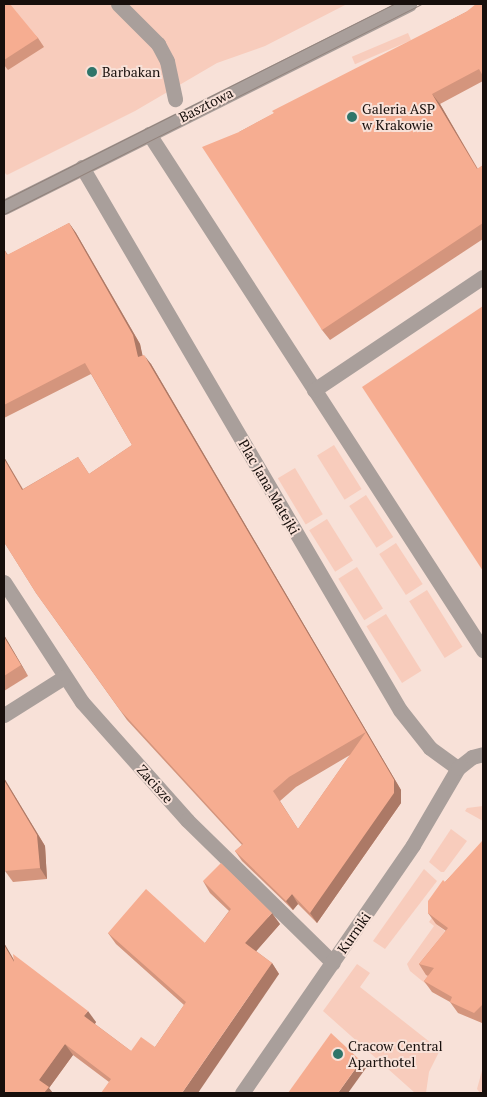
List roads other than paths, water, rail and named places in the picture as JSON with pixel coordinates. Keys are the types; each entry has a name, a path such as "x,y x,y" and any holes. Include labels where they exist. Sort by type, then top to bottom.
{"street":[{"path":"118,4 162,51 175,99"},
{"name":"Basztowa","path":"4,207 409,4"},
{"path":"149,134 483,650"},
{"name":"Plac Jana Matejki","path":"82,167 400,710 430,748 458,768"},
{"path":"314,390 483,277"},
{"name":"Zacisze","path":"4,582 64,677 187,820 333,963"},
{"path":"4,715 64,677"},
{"path":"458,768 472,758 483,754"},
{"name":"Kurniki","path":"242,1093 413,845 458,768"}],"tram line":[{"path":"4,200 394,4"},
{"path":"4,214 421,4"}],"place":[{"name":"Barbakan","path":"92,72"},
{"name":"Galeria ASP w Krakowie","path":"352,117"},
{"name":"Cracow Central Aparthotel","path":"338,1054"}]}
